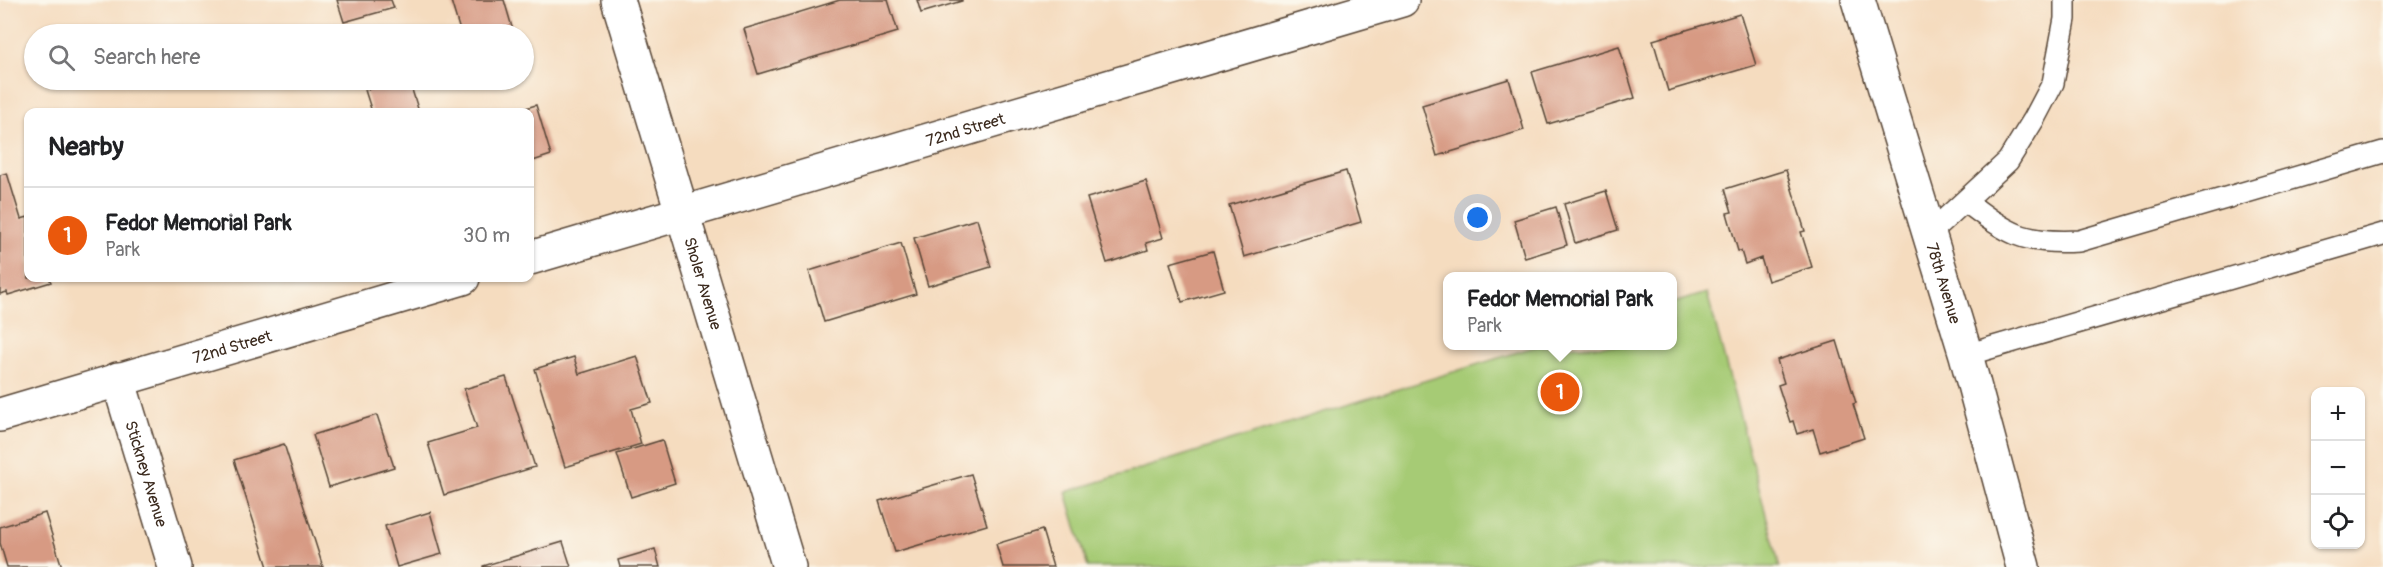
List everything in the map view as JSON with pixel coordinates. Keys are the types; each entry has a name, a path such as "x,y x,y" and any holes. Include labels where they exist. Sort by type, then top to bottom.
{"street":[{"name":"Sholer Avenue","path":"618,0 789,567"},
{"name":"72nd Street","path":"534,257 1402,0"},
{"name":"78th Avenue","path":"1858,0 1966,355 2023,567"},
{"name":"72nd Street","path":"0,415 449,282"},
{"name":"Stickney Avenue","path":"118,379 176,567"}],"lane":[{"path":"1929,234 2008,161 2053,83 2065,19 2065,0"},
{"path":"1965,201 1998,225 2022,238 2045,243 2079,241 2383,152"},
{"path":"1966,355 2383,234"}],"green space":[{"path":"1707,293 1780,567 1088,567 1066,492 1524,350 1677,350 1677,302"}],"building":[{"path":"337,0 391,0 394,8 344,22"},
{"path":"504,0 511,24 458,24 451,1"},
{"path":"840,0 888,0 898,32 758,74 744,29"},
{"path":"917,0 962,0 962,1 921,13"},
{"path":"1740,14 1756,65 1668,91 1653,40"},
{"path":"1619,46 1635,98 1548,124 1532,72"},
{"path":"1509,79 1524,130 1437,156 1422,105"},
{"path":"365,90 412,90 418,108 371,108"},
{"path":"536,105 551,155 534,161 534,108 526,108"},
{"path":"1786,170 1805,231 1801,232 1812,267 1768,281 1761,258 1745,264 1741,251 1738,251 1727,213 1732,212 1725,189"},
{"path":"1346,171 1361,222 1244,257 1229,205"},
{"path":"7,173 21,219 24,218 24,282 51,282 8,295 7,292 0,294 0,175"},
{"path":"1146,181 1163,238 1146,243 1148,250 1107,263 1087,198"},
{"path":"1606,191 1618,230 1575,243 1564,204"},
{"path":"1556,207 1567,245 1525,258 1514,220"},
{"path":"977,219 991,267 928,286 914,238"},
{"path":"901,243 916,294 824,322 809,271"},
{"path":"1213,251 1224,290 1182,302 1170,263"},
{"path":"1837,341 1864,438 1820,452 1813,429 1797,434 1793,421 1790,422 1778,385 1784,383 1777,360"},
{"path":"637,356 652,403 631,409 641,444 565,467 535,369 574,357 579,374"},
{"path":"506,377 535,467 444,495 428,443 477,428 464,389"},
{"path":"377,415 394,467 329,487 313,435"},
{"path":"662,440 675,483 631,497 617,454"},
{"path":"284,444 323,567 268,567 234,460"},
{"path":"971,474 987,525 895,552 879,501"},
{"path":"430,512 442,554 397,567 385,526"},
{"path":"45,513 62,567 7,567 0,543 0,527"},
{"path":"1042,530 1053,567 1003,567 996,544"},
{"path":"563,542 571,567 483,567 483,566"},
{"path":"655,549 660,567 620,567 618,560"}],"place":[{"name":"Fedor Memorial Park","path":"1560,392"}]}
